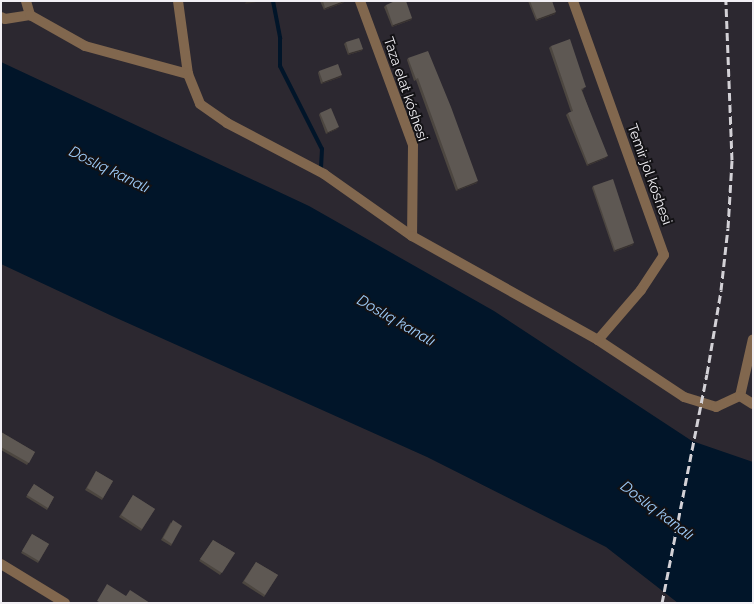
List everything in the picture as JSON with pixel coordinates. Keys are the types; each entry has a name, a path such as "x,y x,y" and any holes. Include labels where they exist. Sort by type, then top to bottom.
{"street":[{"path":"26,1 30,15"},
{"path":"178,1 188,74 200,104 227,123 324,174 412,236 598,340 684,396 716,407 740,396"},
{"name":"Taza elat kóshesi","path":"360,1 413,145 412,236"},
{"name":"Temir jol kóshesi","path":"573,1 664,255 641,290 598,340"},
{"path":"1,17 6,18 30,15 85,46 188,74"},
{"path":"740,396 753,339"},
{"path":"740,396 753,404"},
{"path":"1,564 65,603"}],"water":[{"name":"Doslıq kanalı","path":"1,62 309,206 494,311 692,441 753,462 753,603 678,603 606,547 427,457 112,316 1,264"}],"building":[{"path":"323,1 344,1 325,8"},
{"path":"395,1 406,1 412,18 393,25 386,5"},
{"path":"530,1 552,1 556,12 537,19"},
{"path":"359,38 363,49 349,53 346,42"},
{"path":"570,39 586,87 581,89 608,156 588,164 568,113 573,111 551,46"},
{"path":"428,51 451,107 478,181 458,189 418,78 416,79 408,58"},
{"path":"338,64 342,75 323,82 319,71"},
{"path":"331,108 339,127 328,132 320,113"},
{"path":"613,179 634,243 615,250 593,186"},
{"path":"1,432 35,452 29,463 1,447"},
{"path":"96,471 113,481 103,498 87,488"},
{"path":"34,484 54,497 48,508 27,495"},
{"path":"133,495 155,509 142,529 121,515"},
{"path":"173,520 182,526 172,544 163,538"},
{"path":"32,534 49,544 39,561 22,551"},
{"path":"213,540 235,553 222,573 200,559"},
{"path":"256,562 278,575 265,595 244,581"},
{"path":"107,584 126,596 130,590 150,603 101,603 97,601"}],"waterway":[{"path":"273,1 280,38 280,66 322,149 321,170"}],"railway":[{"path":"662,603 707,374 721,290 728,228 732,160 726,1"}]}
